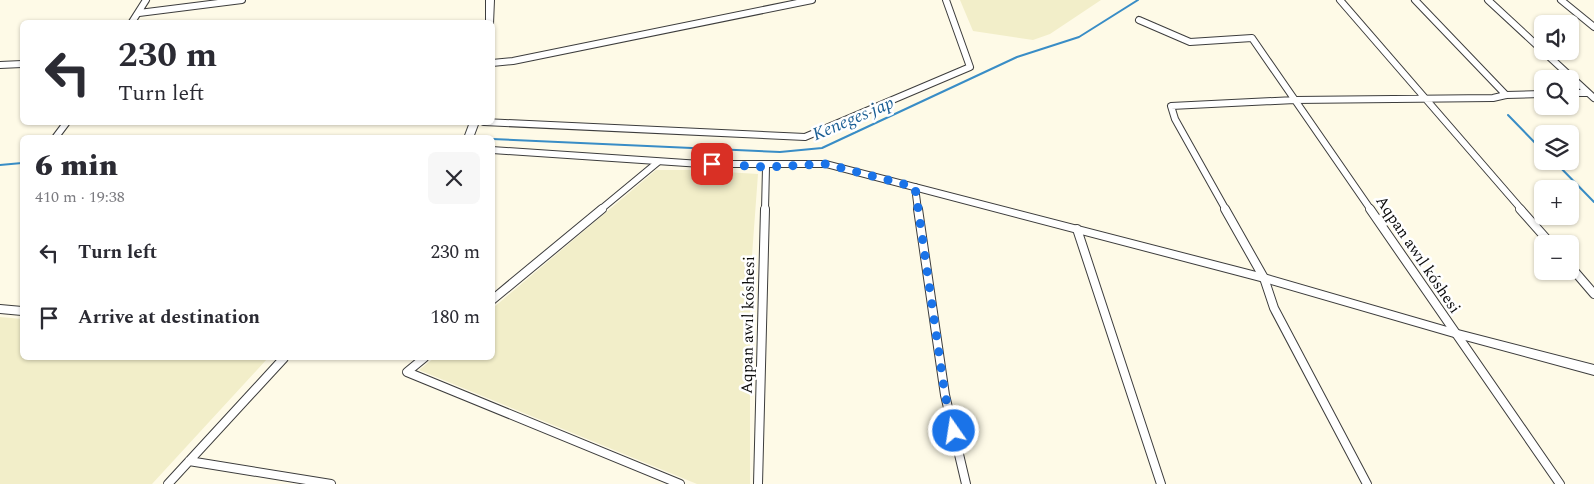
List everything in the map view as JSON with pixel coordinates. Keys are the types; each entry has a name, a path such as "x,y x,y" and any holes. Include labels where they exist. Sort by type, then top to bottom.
{"street":[{"path":"134,20 146,0"},
{"path":"139,13 242,0"},
{"path":"490,0 490,20"},
{"path":"495,63 513,61 812,0"},
{"path":"495,123 805,138 970,67 946,0"},
{"path":"1340,0 1543,235"},
{"path":"1415,0 1506,95"},
{"path":"1488,0 1534,43"},
{"path":"1562,0 1594,27"},
{"name":"Aqpan awıl kóshesi","path":"1139,20 1190,42 1248,37 1254,41 1560,484"},
{"path":"1553,60 1594,98"},
{"path":"0,65 20,64"},
{"path":"1579,93 1588,93"},
{"path":"1367,484 1274,308 1264,278 1175,119 1171,108 1174,104 1295,100 1493,98 1506,95 1534,94"},
{"path":"495,150 658,162 766,167 826,164 1264,278 1454,333 1594,370"},
{"path":"495,298 658,162"},
{"name":"Aqpan awıl kóshesi","path":"758,484 766,167"},
{"path":"915,187 945,395 966,484"},
{"path":"1077,229 1161,484"},
{"path":"1579,276 1594,294"},
{"path":"0,309 20,311"},
{"path":"168,484 282,360"},
{"path":"422,360 407,372 680,484"},
{"path":"189,461 331,484"}],"shaded area":[{"path":"960,0 1101,0 1050,34 1033,40 973,31"},
{"path":"656,170 758,174 750,283 750,484 697,484 419,370 432,360 495,360 495,306"},
{"path":"0,317 20,319 20,360 266,360 152,484 0,484"}],"waterway":[{"name":"Keneges jap","path":"495,139 780,152 822,148 1017,57 1079,37 1138,0"},
{"path":"1508,115 1534,142"},
{"name":"Keneges jap","path":"0,165 20,163"},
{"path":"1563,170 1594,202"}],"route":[{"path":"712,164 766,167 826,164 915,187 945,395 954,431"}]}
